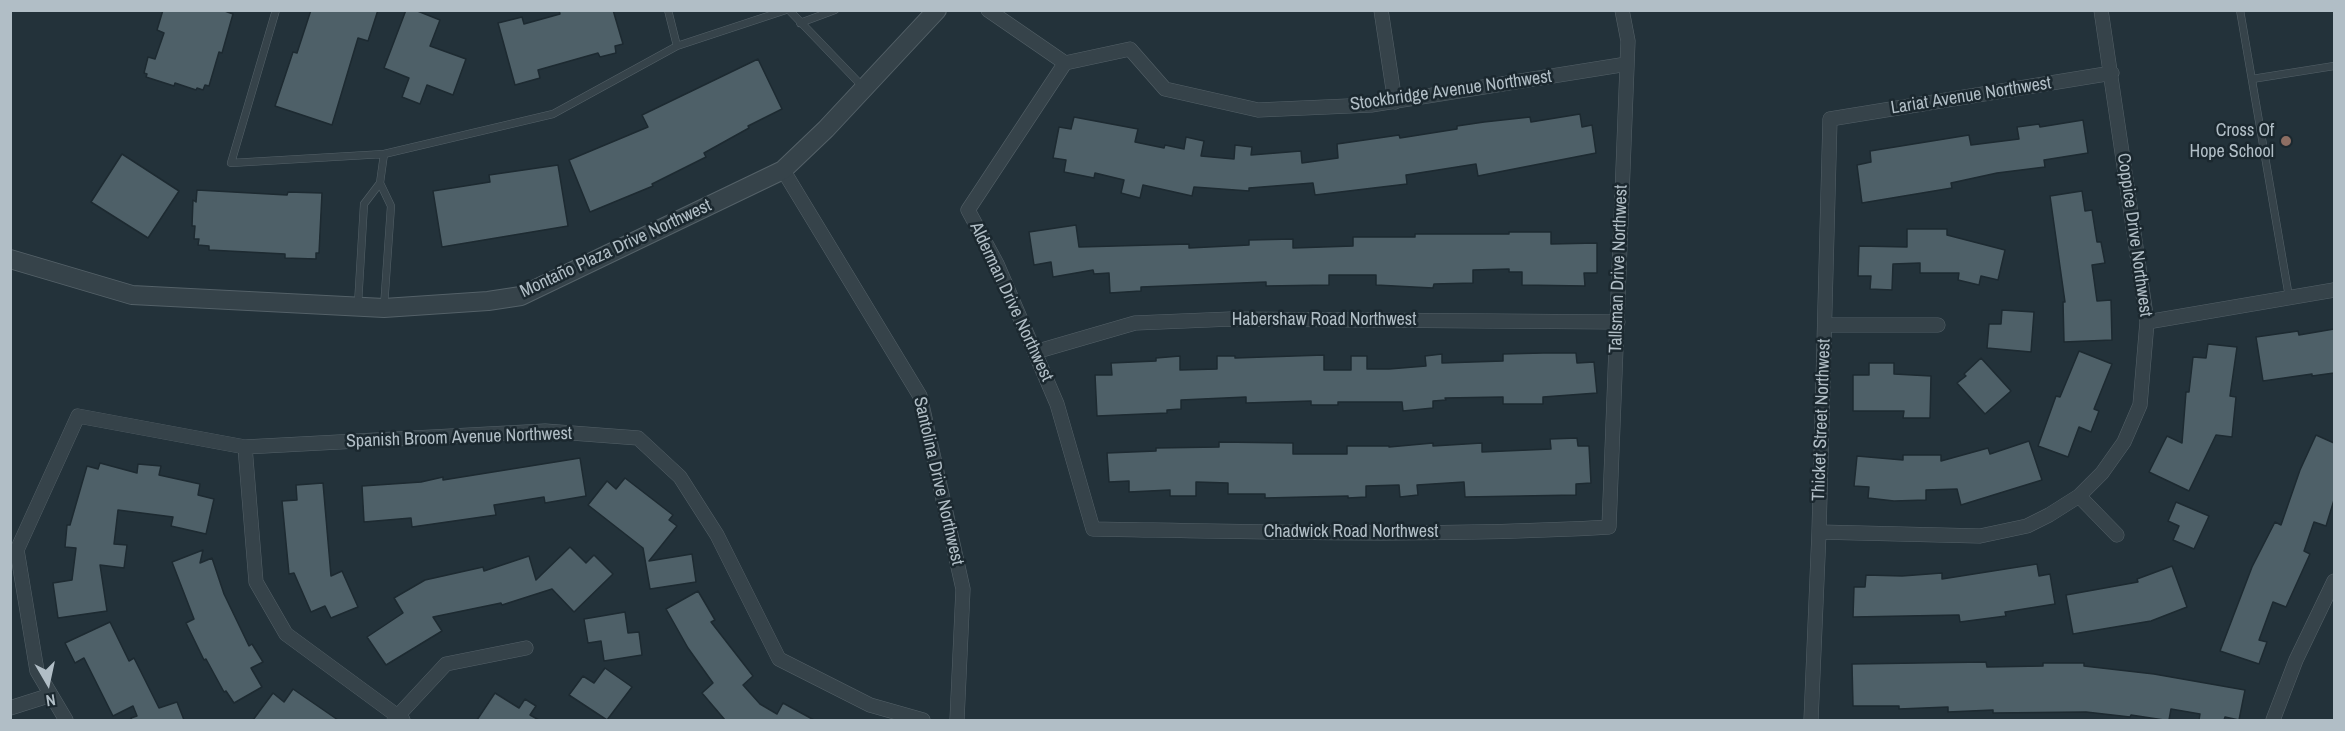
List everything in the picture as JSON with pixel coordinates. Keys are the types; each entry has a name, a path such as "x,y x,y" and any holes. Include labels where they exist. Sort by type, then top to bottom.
{"street":[{"name":"Montaño Plaza Drive Northwest","path":"10,259 132,295 384,308 488,302 521,296 783,170 864,89 937,10"},
{"path":"988,10 1065,63"},
{"path":"1380,10 1395,102"},
{"name":"Tallsman Drive Northwest","path":"1609,527 1628,41 1622,10"},
{"name":"Coppice Drive Northwest","path":"1819,532 1980,536 2027,526 2079,496 2102,472 2124,442 2140,405 2146,322 2112,73 2101,10"},
{"name":"Stockbridge Avenue Northwest","path":"1065,63 1130,49 1165,89 1258,110 1371,105 1627,64"},
{"name":"Alderman Drive Northwest","path":"1065,63 968,210 997,264 1058,404 1093,530"},
{"name":"Lariat Avenue Northwest","path":"1830,119 2112,73"},
{"name":"Thicket Street Northwest","path":"1811,720 1819,532 1830,119"},
{"name":"Santolina Drive Northwest","path":"783,170 921,396 963,589 957,720"},
{"path":"2146,322 2334,290"},
{"name":"Habershaw Road Northwest","path":"1035,352 1135,323 1231,319 1617,322"},
{"path":"1825,325 1938,325"},
{"name":"Spanish Broom Avenue Northwest","path":"51,695 37,671 17,550 78,416 245,447 545,431 638,438 680,477 717,535 779,659 870,705 923,720"},
{"path":"245,447 256,582 286,634 398,719 446,664 526,648"},
{"path":"2079,496 2117,535"},
{"name":"Chadwick Road Northwest","path":"1093,530 1541,531 1609,527"},
{"path":"2273,720 2296,660 2334,581"},
{"path":"10,708 51,695 66,720"}],"lane":[{"path":"276,10 231,163 384,154 553,114 677,46 787,10 864,89"},
{"path":"668,10 677,46"},
{"path":"801,23 835,10"},
{"path":"2240,10 2289,297"},
{"path":"2252,79 2334,66"},
{"path":"358,307 364,204 380,183 384,154"},
{"path":"380,183 391,206 384,308"}],"building":[{"path":"163,10 222,10 233,14 222,53 219,52 209,86 205,85 203,90 175,83 174,86 146,77 147,74 144,73 148,57 155,59 164,33 157,30"},
{"path":"311,10 378,10 368,41 358,38 332,125 275,106 293,52 297,53"},
{"path":"406,10 415,10 440,20 430,46 466,59 453,95 427,85 420,104 402,97 409,78 384,68"},
{"path":"559,10 613,10 623,44 615,46 616,53 600,57 598,53 538,70 540,78 515,85 498,23 522,17 524,24 560,14"},
{"path":"758,59 782,109 748,126 749,128 704,153 706,157 652,184 653,186 590,212 569,160 648,127 642,115"},
{"path":"1580,114 1582,127 1592,125 1596,153 1478,176 1476,164 1406,175 1407,184 1315,195 1313,183 1249,188 1249,191 1194,187 1192,196 1143,185 1140,198 1121,193 1124,180 1095,173 1094,178 1064,172 1066,160 1053,158 1059,127 1071,129 1074,117 1138,129 1135,142 1164,148 1165,145 1184,149 1186,137 1204,141 1201,156 1234,159 1235,145 1252,147 1251,155 1301,151 1302,163 1338,158 1337,144 1399,135 1400,138 1457,129 1457,126 1484,122 1530,117 1531,122"},
{"path":"2083,120 2088,153 2044,160 2045,167 1997,173 1951,183 1952,188 1862,203 1857,165 1871,162 1870,151 1969,135 1971,145 2019,139 2017,127 2039,124 2040,127"},
{"path":"122,154 179,191 148,238 91,202"},
{"path":"558,165 568,226 442,247 433,191 490,182 489,175"},
{"path":"197,190 287,195 288,192 322,193 319,253 316,253 316,259 285,258 285,254 209,250 209,246 198,245 199,239 194,239 195,226 192,226 193,200 196,202"},
{"path":"2082,191 2085,211 2092,210 2097,242 2101,242 2105,263 2092,265 2097,301 2111,300 2112,340 2064,342 2063,302 2065,302 2050,196"},
{"path":"1076,225 1079,247 1189,244 1189,248 1249,245 1249,240 1293,239 1293,248 1353,246 1353,237 1551,232 1551,244 1597,243 1597,273 1584,273 1585,286 1522,285 1522,272 1509,272 1509,269 1473,270 1473,283 1434,284 1433,288 1376,285 1376,275 1329,275 1329,285 1266,286 1266,282 1141,287 1141,291 1110,293 1109,273 1094,274 1093,270 1053,277 1051,262 1034,265 1029,232"},
{"path":"1907,229 1947,229 1947,235 2005,250 1998,280 1981,276 1979,285 1958,280 1959,273 1920,273 1920,263 1893,264 1892,290 1870,289 1871,276 1858,276 1859,246 1907,247"},
{"path":"2002,310 2034,312 2031,352 1987,348 1989,324 2001,324"},
{"path":"2334,329 2334,373 2263,381 2256,337 2298,331 2299,335"},
{"path":"2208,344 2237,347 2230,396 2236,397 2232,437 2216,435 2189,491 2149,472 2167,436 2182,443 2186,392 2189,392 2193,357 2206,358"},
{"path":"2079,351 2112,364 2094,409 2099,411 2091,432 2079,427 2068,457 2038,446 2056,396 2060,397"},
{"path":"1576,353 1577,363 1594,362 1597,393 1543,397 1543,404 1503,404 1503,397 1445,398 1446,400 1433,401 1433,408 1403,411 1402,402 1338,402 1338,405 1311,405 1311,401 1246,403 1246,397 1181,400 1181,409 1167,410 1167,413 1097,416 1095,375 1112,375 1111,363 1156,361 1156,358 1180,356 1180,370 1217,369 1217,356 1235,356 1235,358 1324,355 1324,370 1351,370 1351,356 1367,356 1367,369 1389,369 1426,366 1425,356 1442,354 1442,363 1503,361 1503,354"},
{"path":"1981,358 2011,391 1985,414 1957,383"},
{"path":"1869,363 1894,363 1894,374 1931,376 1930,418 1903,418 1904,411 1853,411 1853,375 1869,375"},
{"path":"2316,435 2334,443 2334,500 2326,526 2314,522 2304,551 2310,554 2286,607 2273,602 2259,640 2267,642 2259,664 2220,651 2252,567 2275,522 2281,525 2300,470"},
{"path":"1577,438 1578,446 1589,446 1591,483 1576,484 1576,495 1465,497 1464,482 1417,485 1418,495 1400,497 1399,485 1366,486 1366,497 1265,498 1265,494 1228,494 1228,483 1196,482 1196,496 1170,496 1170,490 1129,492 1129,481 1109,482 1107,453 1156,451 1156,448 1219,447 1219,442 1293,443 1293,454 1347,454 1347,446 1389,447 1433,443 1433,446 1482,443 1482,452 1551,449 1550,439"},
{"path":"2029,441 2042,480 1961,505 1957,489 1926,490 1926,500 1894,501 1868,498 1869,487 1854,486 1857,456 1903,460 1903,455 1941,455 1941,461 1988,448 1990,454"},
{"path":"580,458 586,496 545,503 544,497 494,505 496,515 412,527 411,518 364,522 362,486 421,482 443,477 443,480"},
{"path":"100,463 137,473 138,464 161,466 159,475 200,484 198,495 214,499 206,534 171,526 173,517 118,510 114,544 127,545 124,568 100,565 107,611 58,618 53,583 72,580 76,548 65,547 67,525 70,525 87,466 98,469"},
{"path":"625,478 673,515 669,520 677,526 649,561 692,554 696,582 650,589 643,548 588,505 607,481 616,489"},
{"path":"323,483 331,576 342,571 358,607 331,618 325,606 311,612 294,573 289,574 282,501 297,500 296,485"},
{"path":"2176,502 2209,516 2194,549 2173,540 2179,526 2168,521"},
{"path":"570,547 586,563 594,555 613,574 574,612 552,589 502,605 501,603 433,617 442,631 386,665 367,637 403,613 394,598 425,580 483,567 484,571 529,556 536,580"},
{"path":"203,550 200,563 212,558 224,594 249,646 252,644 263,662 251,668 262,687 234,703 226,691 224,692 206,659 204,660 186,623 194,619 172,562"},
{"path":"2037,564 2039,576 2050,574 2055,604 2005,612 2006,616 1960,622 1959,615 1853,617 1854,587 1865,587 1866,575 1902,576 1942,573 1942,579"},
{"path":"2172,566 2187,607 2151,621 2073,634 2066,595 2138,582 2137,579"},
{"path":"698,591 715,620 711,622 753,676 743,685 760,704 777,714 783,703 814,720 725,720 702,693 713,683 688,648 666,609"},
{"path":"625,612 628,633 639,632 642,655 604,661 601,641 588,643 584,619"},
{"path":"110,622 129,661 134,658 159,708 177,702 184,720 132,720 131,718 137,716 133,706 113,716 84,658 75,663 65,643"},
{"path":"1986,662 1987,667 2084,663 2084,666 2154,674 2245,690 2239,720 2225,717 2224,720 2199,720 2200,714 2171,709 2169,720 2164,720 2086,712 1993,713 1993,710 1948,712 1948,707 1899,709 1899,706 1853,706 1852,664"},
{"path":"605,668 632,687 607,720 569,695 583,676 594,683"},
{"path":"293,689 338,720 253,720 273,693 284,702"},
{"path":"495,693 519,708 525,699 536,706 530,715 539,720 477,720"}],"place":[{"name":"Cross Of Hope School","path":"2286,141"}]}
